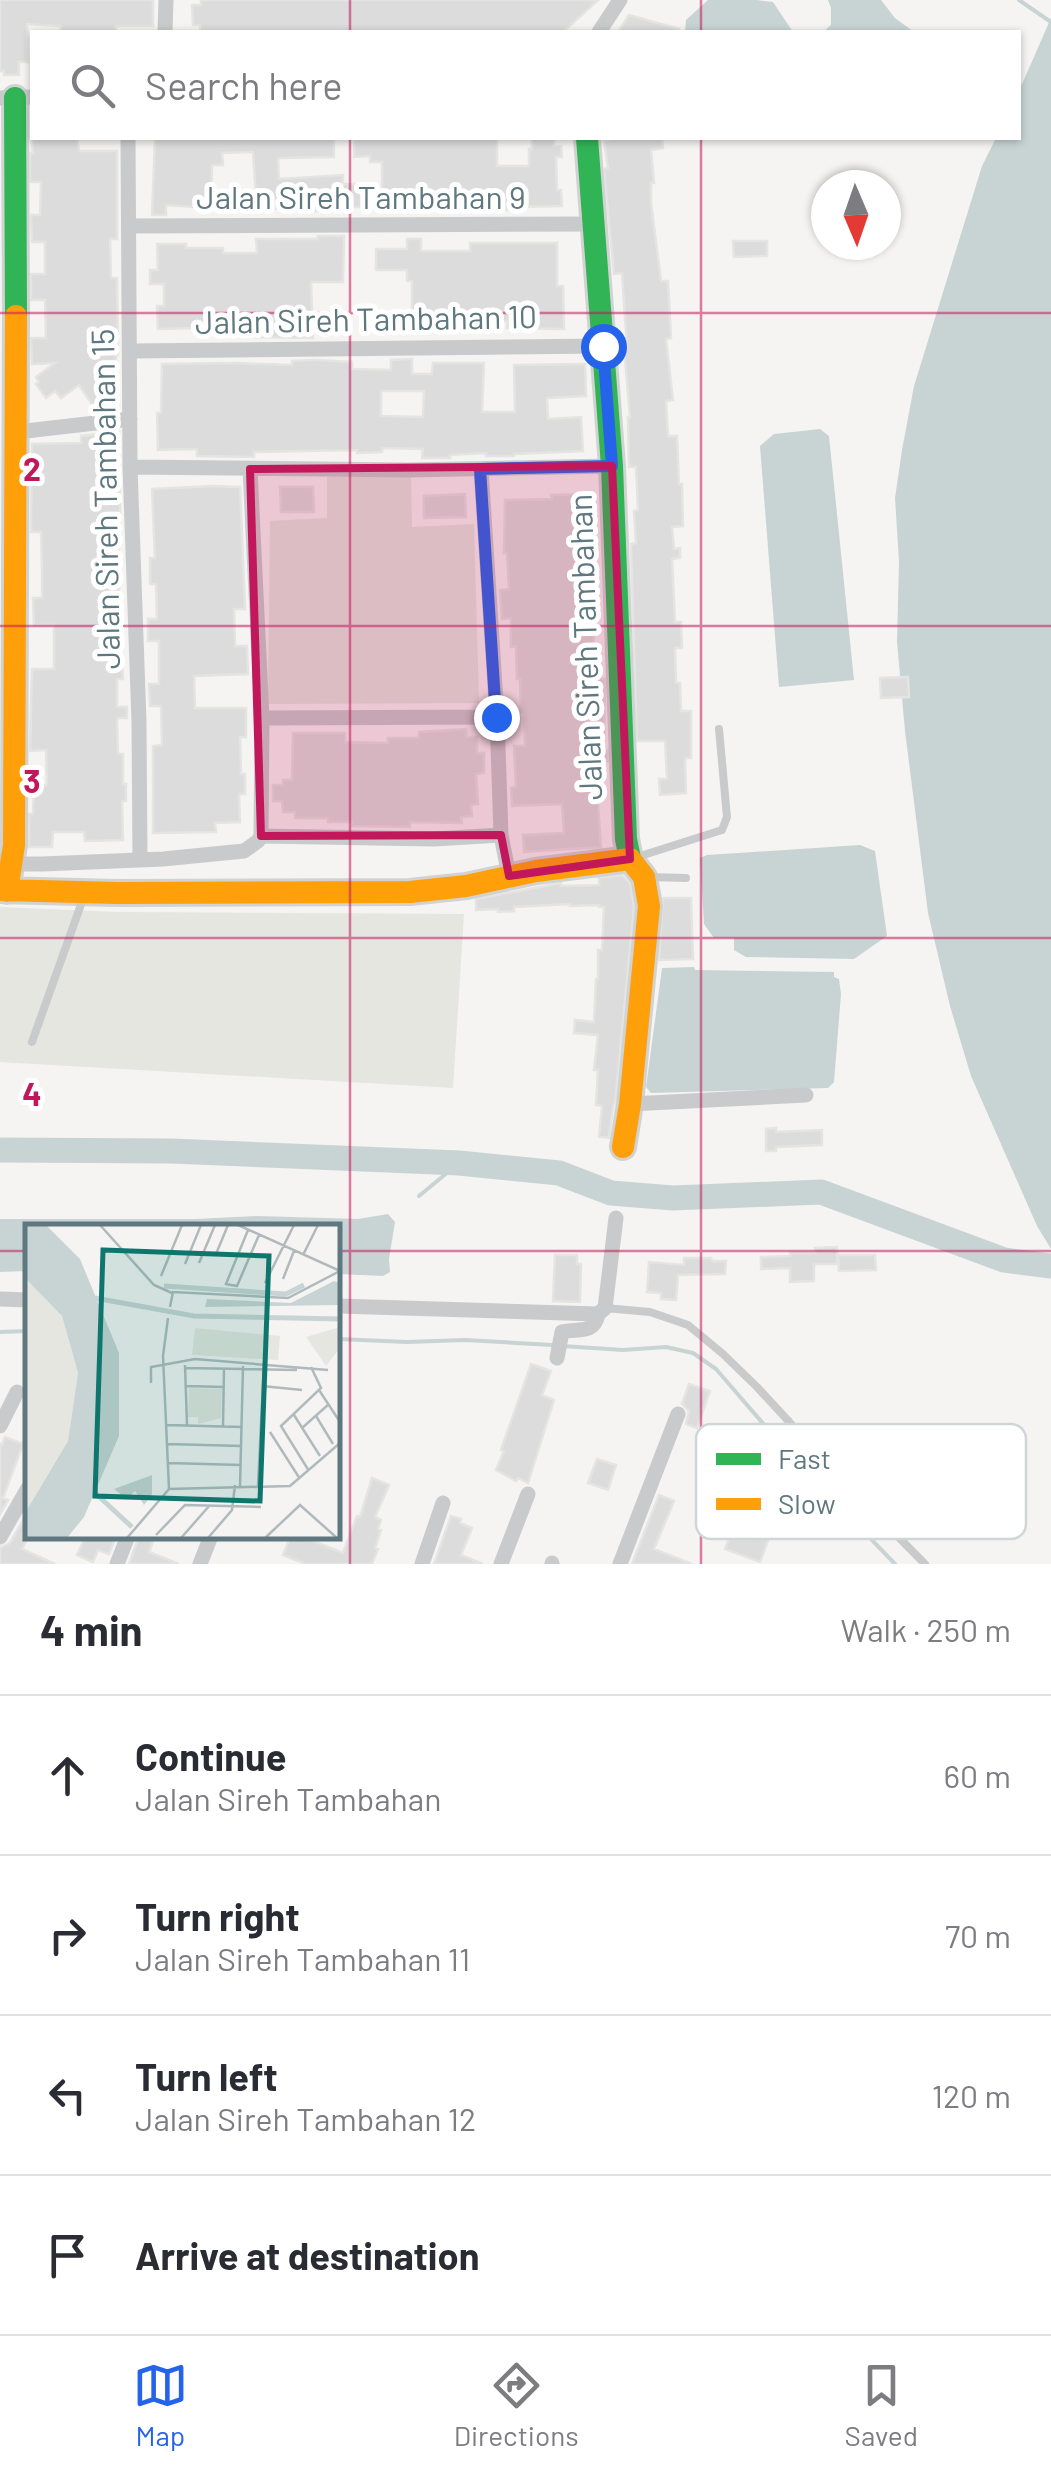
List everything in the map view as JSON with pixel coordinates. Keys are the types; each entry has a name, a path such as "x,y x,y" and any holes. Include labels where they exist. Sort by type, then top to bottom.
{"street":[{"path":"165,30 166,0"},
{"path":"600,30 620,0"},
{"path":"16,98 8,229 8,733 3,890 410,892 466,886 509,876 637,868"},
{"name":"Jalan Sireh Tambahan 15","path":"128,140 130,467 140,860"},
{"name":"Jalan Sireh Tambahan","path":"587,140 612,466 626,839 649,906 623,1147"},
{"name":"Jalan Sireh Tambahan 9","path":"129,226 594,224"},
{"name":"Jalan Sireh Tambahan 10","path":"130,351 603,346"},
{"path":"8,433 130,418"},
{"path":"130,467 612,466"},
{"path":"6,862 140,860 244,851 258,842 262,718 250,469"},
{"path":"480,469 501,835 509,876"},
{"path":"262,718 496,717"},
{"path":"261,836 501,835"},
{"path":"630,1104 806,1096"},
{"path":"557,1358 562,1332 589,1330 594,1326 616,1218"},
{"path":"0,1299 25,1300"},
{"path":"340,1306 596,1313"},
{"path":"0,1426 17,1392"},
{"path":"620,1564 678,1414"},
{"path":"0,1537 25,1493"},
{"path":"502,1564 528,1494"},
{"path":"422,1564 443,1503"},
{"path":"116,1564 127,1539"},
{"path":"200,1564 210,1539"}],"lane":[{"path":"637,868 722,830 727,817 719,728"},
{"path":"637,868 686,878"},
{"path":"32,1042 86,892"},
{"path":"596,1313 650,1312 688,1325 758,1387 792,1424"},
{"path":"900,1539 925,1564"}],"highlighted area":[{"path":"612,466 630,859 509,876 501,835 261,836 250,469"}],"shaded area":[{"path":"708,0 757,0 773,2 792,30 685,30 686,20"},
{"path":"828,0 881,0 911,30 825,30 831,25"},
{"path":"1051,18 1051,1249 1037,1226 971,1076 950,1006 928,913 897,642 899,561 895,498 914,386 982,166 995,140 1021,140 1021,86"},
{"path":"820,429 829,436 854,680 779,687 760,446 774,434"},
{"path":"411,476 412,527 474,524 479,703 268,704 270,521 327,518 327,477"},
{"path":"860,845 875,851 887,936 854,959 746,957 734,950 734,938 714,938 704,924 700,858"},
{"path":"0,907 117,912 464,914 453,1088 0,1062"},
{"path":"662,968 834,972 841,994 834,1082 828,1088 651,1093 646,1087"},
{"path":"388,1214 395,1222 390,1272 383,1276 340,1274 340,1224 25,1224 25,1271 0,1272 0,1219 358,1219"}],"building":[{"path":"0,0 153,0 153,26 60,30 61,26 27,24 28,62 19,62 19,75 4,75 0,71"},
{"path":"201,0 598,0 565,30 200,30 200,25 193,25 192,5 201,5"},
{"path":"629,15 679,29 679,30 619,30"},
{"path":"31,140 77,140 79,151 117,151 117,239 110,239 111,278 117,278 118,355 116,363 102,363 118,386 105,395 112,405 104,411 96,410 79,385 61,398 55,391 46,398 36,384 36,377 55,363 32,364 31,338 46,338 45,300 31,300 31,274 45,274 45,242 32,242 31,215 40,215 41,182 30,182"},
{"path":"155,140 334,140 334,157 278,158 279,179 343,175 343,184 361,184 361,207 343,207 343,211 257,210 253,152 222,153 223,165 212,165 211,208 166,205 166,215 152,215"},
{"path":"354,140 497,140 497,166 529,166 532,140 554,140 554,146 561,146 562,157 556,157 557,190 561,190 562,206 500,210 500,192 458,194 458,205 382,205 382,162 370,162 370,156 354,157"},
{"path":"662,140 663,148 651,150 651,203 661,281 668,281 671,338 666,339 673,400 666,401 668,436 677,436 682,484 683,526 672,527 674,549 680,548 680,558 672,559 675,622 681,622 682,648 675,648 676,683 680,683 681,711 691,711 691,758 685,758 686,793 660,795 659,779 667,779 665,741 637,741 631,544 636,543 636,467 629,467 622,273 614,274 604,141"},
{"path":"344,236 343,282 311,282 313,338 255,337 255,324 218,324 218,332 158,329 157,306 164,306 164,284 150,284 150,270 158,270 157,244 223,248 223,253 257,253 256,239"},
{"path":"407,239 421,239 421,251 470,251 470,243 557,243 557,286 563,286 564,329 507,328 507,321 465,321 465,332 412,331 412,281 407,281 407,270 376,270 376,249 407,249"},
{"path":"733,241 767,241 767,256 734,257"},
{"path":"412,359 412,374 432,374 433,363 484,363 482,412 515,412 514,365 585,364 586,396 547,398 548,419 581,417 583,451 422,458 423,449 254,452 254,457 197,456 197,449 158,450 162,364 292,365 292,361 314,360 352,362 352,369 391,370 391,360","holes":["381,391 424,391 423,417 381,416"]},
{"path":"119,432 121,531 119,593 115,594 117,661 122,661 123,679 117,679 117,707 127,707 127,718 117,718 118,754 123,754 126,784 126,801 122,801 123,840 85,841 84,832 53,832 52,847 29,847 34,785 47,785 46,750 30,751 32,669 54,669 54,625 34,625 33,598 42,598 42,570 41,532 31,532 32,444 81,443 81,436"},
{"path":"240,487 245,609 234,609 235,646 247,646 248,674 194,676 195,708 246,708 246,737 240,737 245,794 239,794 240,822 215,823 216,832 153,833 153,746 162,745 161,706 150,706 149,684 159,684 159,641 148,641 148,619 157,619 156,584 150,584 150,558 155,558 152,489"},
{"path":"280,487 313,487 314,512 281,512"},
{"path":"465,494 466,517 424,518 424,496"},
{"path":"588,494 589,526 593,525 595,658 600,658 600,679 605,679 604,750 608,750 608,761 595,764 601,847 524,852 523,835 564,833 562,804 512,806 511,788 516,787 514,746 525,746 516,646 511,647 511,618 502,619 500,590 509,589 504,553 505,500"},
{"path":"908,677 909,697 881,698 880,678"},
{"path":"466,729 467,737 477,737 477,753 484,753 484,773 476,774 478,804 471,805 472,816 461,817 462,823 352,826 352,822 328,822 328,818 295,818 295,812 283,812 282,801 273,801 273,785 292,780 293,733 345,733 345,742 388,743 388,738 419,738 419,732"},
{"path":"622,875 630,883 634,907 609,1138 599,1137 602,1106 596,1105 598,1070 594,1070 598,1035 574,1033 575,1020 594,1022 604,907 570,904 514,907 514,911 498,912 476,910 476,899 561,883 599,885 599,878"},
{"path":"663,898 691,898 693,959 659,960"},
{"path":"776,1128 776,1132 822,1130 822,1145 766,1151 766,1129"},
{"path":"837,1247 837,1264 814,1264 814,1281 790,1282 790,1268 761,1269 761,1257 815,1253 815,1248"},
{"path":"555,1255 577,1255 577,1264 581,1264 580,1302 553,1301"},
{"path":"838,1255 875,1255 876,1270 839,1271"},
{"path":"684,1258 726,1261 725,1274 678,1275 676,1300 661,1299 661,1293 647,1292 649,1262 684,1265"},
{"path":"531,1364 551,1371 542,1395 554,1400 528,1483 496,1470"},
{"path":"689,1384 710,1391 696,1428 686,1424 689,1411 682,1404"},
{"path":"5,1437 23,1444 3,1498 8,1500 0,1514 0,1444"},
{"path":"597,1459 616,1465 608,1490 588,1483"},
{"path":"372,1478 389,1485 375,1517 381,1520 381,1530 372,1564 306,1564 283,1555 290,1539 308,1539 343,1553 357,1516 360,1517"},
{"path":"659,1495 674,1501 654,1549 692,1564 632,1564"},
{"path":"451,1516 472,1528 461,1555 483,1564 434,1564"},
{"path":"25,1517 27,1539 22,1549 55,1564 0,1564 0,1548 10,1543"},
{"path":"85,1539 115,1539 109,1554 98,1550 93,1562 77,1555"},
{"path":"138,1539 154,1539 149,1552 179,1564 129,1564"},
{"path":"729,1539 769,1539 760,1562 725,1549"}],"waterway":[{"path":"1019,0 1051,22"},
{"path":"0,1150 171,1151 459,1163 559,1173 611,1193 673,1198 821,1192 1004,1260 1051,1266"},
{"path":"419,1196 459,1163"},
{"path":"0,1332 25,1331"},
{"path":"340,1339 552,1345"},
{"path":"562,1346 623,1350 666,1347 693,1353 716,1369 763,1424"},
{"path":"871,1539 895,1564"}],"traffic: fast":[{"path":"15,98 16,316"},
{"path":"587,140 612,466 626,839 630,859"}],"traffic: slow":[{"path":"7,891 14,845 16,316"},
{"path":"623,1147 649,906 644,877 630,859"},
{"path":"0,890 410,892 630,859"}],"route":[{"path":"496,717 480,469 612,466 603,346"}]}
